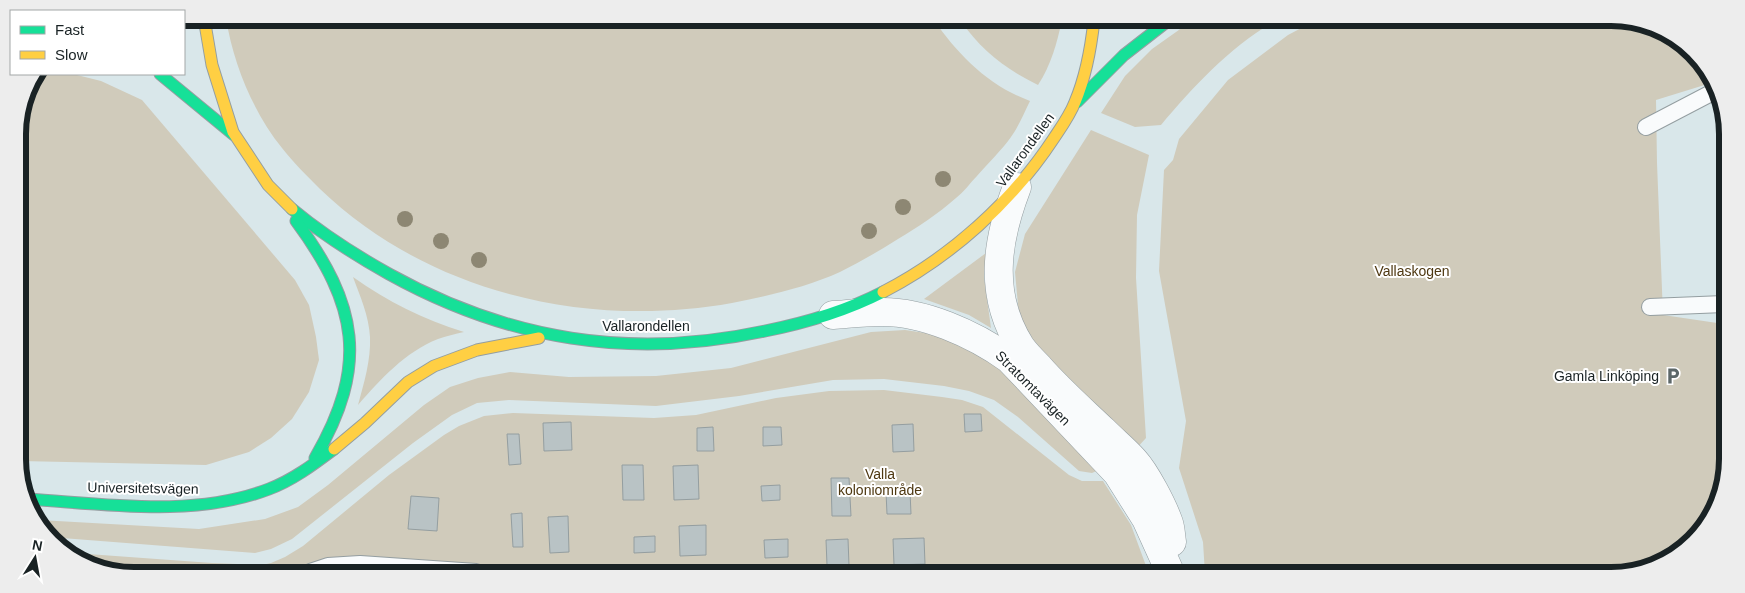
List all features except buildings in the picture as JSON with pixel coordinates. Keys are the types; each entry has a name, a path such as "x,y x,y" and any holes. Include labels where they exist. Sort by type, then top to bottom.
{"main road":[{"name":"Vallarondellen","path":"205,26 220,97 234,135 274,192 305,220 388,274 475,314 551,336 576,340 626,343 714,340 764,333 822,316 878,294 928,265 1006,201 1057,133 1075,105 1086,65 1093,26"},
{"path":"1075,105 1118,61 1162,26"},
{"path":"161,75 234,135"},
{"name":"Universitetsvägen","path":"274,192 309,238 322,259 341,299 349,334 349,360 346,384 340,406 331,429 310,466"},
{"name":"Universitetsvägen","path":"34,499 195,505 226,501 256,494 280,484 310,466 353,435 417,376 434,366 466,353 493,345 551,336"}],"street":[{"name":"Stratomtavägen","path":"1018,187 1009,209 1003,232 999,261 998,282 1001,302 1010,328 1022,349 1056,386 1135,461 1155,494 1169,524 1176,567"},
{"name":"Stratomtavägen","path":"822,316 880,312 908,315 968,334 989,345 1009,359 1117,473 1146,519 1168,567"}],"lane":[{"path":"1646,127 1710,93"},
{"path":"1650,307 1719,304"},
{"path":"325,567 360,564 404,567"}],"green space":[{"path":"227,26 938,26 964,57 988,78 1015,95 1030,101 1011,137 959,196 913,230 840,272 801,287 732,303 677,310 622,311 566,306 512,295 460,278 410,254 363,225 320,189 300,169 272,134 253,103 239,69"},
{"path":"964,26 1061,26 1047,70 1038,85 1004,65 985,50"},
{"path":"1185,26 1267,26 1243,43 1214,68 1161,125 1135,127 1101,113 1125,76 1152,49"},
{"name":"Vallaskogen","path":"1305,26 1625,27 1652,34 1671,44 1701,74 1707,84 1656,100 1663,315 1719,323 1718,473 1711,500 1701,519 1671,549 1652,559 1618,567 1205,567 1203,542 1179,468 1186,421 1159,271 1164,170 1173,160 1179,139 1228,80 1288,35"},
{"path":"44,75 77,75 101,81 142,100 295,280 309,305 319,360 309,392 292,419 271,438 249,452 206,465 26,461 26,127 34,93"},
{"path":"1091,130 1149,155 1137,215 1136,278 1146,438 1135,450 1036,352 1019,316 1015,272 1025,234"},
{"path":"986,253 984,277 991,328 969,315 924,299"},
{"path":"353,277 406,309 464,332 438,339 415,351 394,367 358,405 368,363 370,337 366,314"},
{"path":"905,330 939,335 991,360 1101,469 1092,473 1079,471 1018,417 994,400 969,391 884,379 833,380 739,396 656,406 509,400 477,403 452,415 413,443 292,539 271,549 255,553 61,538 60,533 56,533 45,520 199,529 265,519 298,507 328,485 424,405 450,387 478,378 510,372 569,377 656,376 731,368 871,332"},
{"name":"Valla koloniområde","path":"884,390 962,400 983,407 1069,475 1082,481 1103,481 1131,525 1146,567 134,567 106,563 83,554 262,565 285,557 303,546 389,475 444,435 459,426 484,416 513,413 654,418 696,415 776,398 829,391"}],"traffic: fast":[{"path":"1077,102 1124,55 1161,26"},
{"path":"161,75 234,135"},
{"path":"292,209 351,252 434,297 479,315 525,329 571,338 619,343 666,344 715,340 810,320 840,311 883,292"},
{"path":"296,221 317,251 333,280 343,308 349,336 349,364 344,394 332,425 315,458"},
{"path":"34,500 150,507 211,503 240,498 269,489 303,471 334,449"}],"traffic: slow":[{"path":"205,26 212,65 233,132 268,185 292,209"},
{"path":"883,292 908,278 956,245 999,206 1037,162 1066,120 1075,102 1087,62 1093,26"},
{"path":"334,449 365,423 408,382 434,366 477,350 539,338"}],"place":[{"name":"Gamla Linköping","path":"1673,376"}]}
